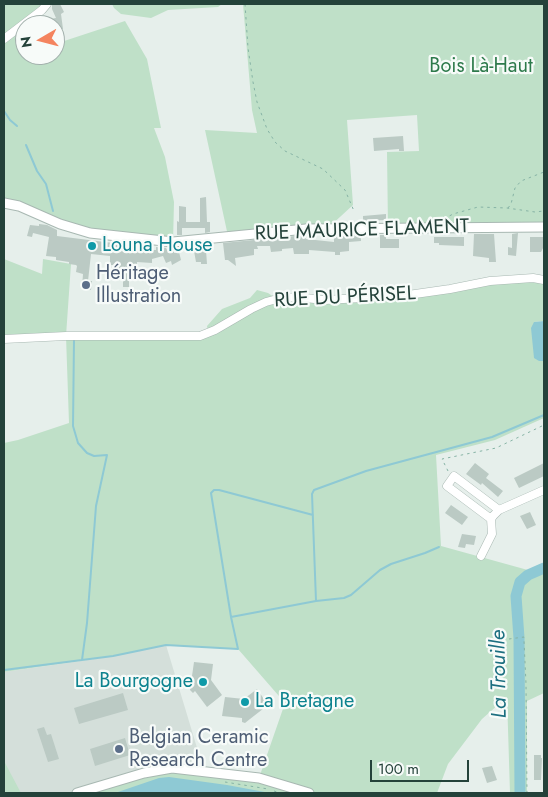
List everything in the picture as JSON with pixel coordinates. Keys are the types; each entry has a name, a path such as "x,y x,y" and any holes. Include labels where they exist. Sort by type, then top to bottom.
{"street":[{"path":"4,39 47,4"},
{"name":"RUE MAURICE FLAMENT","path":"4,203 19,206 60,224 90,232 173,242 291,229 544,227"},
{"name":"RUE DU PÉRISEL","path":"4,340 66,336 200,336 215,330 251,309 277,299 296,297 324,300 401,296 436,292 490,281 533,278 544,280"},
{"path":"481,556 492,534 490,519 447,486 454,476 499,510"},
{"path":"490,519 499,510 544,490"},
{"path":"77,793 149,772 172,768 250,776 309,793"}],"path":[{"path":"245,4 248,48 253,82 266,129 275,142 285,151 323,169 345,190 354,211"},
{"path":"507,208 512,204 515,188 521,181 544,172"},
{"path":"431,228 453,214 478,207 507,208 535,212 544,211"},
{"path":"452,478 442,459 496,448 544,425"},
{"path":"509,638 524,637 527,793"},
{"path":"218,781 280,793"}],"shaded area":[{"path":"166,645 201,761 200,770 76,793 4,793 4,672 114,656"}],"green space":[{"path":"4,4 47,4 39,15 15,15 15,65 65,65 65,41 125,21 147,59 161,128 154,128 165,157 174,202 173,242 90,233 4,203"},
{"path":"112,4 222,4 218,7 168,10 151,18 121,14"},
{"name":"Bois Là-Haut","path":"243,4 544,4 544,227 388,228 387,152 419,151 417,115 347,120 353,205 328,228 228,236 205,130 257,133 252,110"},
{"path":"4,259 42,274 43,259 71,264 66,336 4,340"},
{"path":"544,280 544,321 534,322 539,361 544,361 544,418 495,440 436,455 441,546 535,572 544,568 544,693 527,701 527,793 510,793 507,697 482,719 448,764 437,793 77,793 155,770 259,778 285,703 238,649 166,645 113,656 4,672 4,443 69,423 66,336 208,334 207,326 222,309 250,298 257,290 268,293 277,299 401,296 490,281"},
{"path":"4,761 21,793 4,793"}],"water":[{"path":"544,321 544,361 539,361 534,358 531,328 534,322"},
{"path":"169,777 270,793 115,793 159,778"}],"building":[{"path":"52,4 60,4 64,12 61,15 55,15"},
{"path":"403,136 404,151 399,151 399,149 374,151 373,138"},
{"path":"206,197 207,222 210,222 210,232 205,233 205,228 182,228 182,235 177,235 179,206 186,207 186,222 200,222 200,198"},
{"path":"386,214 386,220 363,221 363,216"},
{"path":"39,224 47,225 57,230 57,236 121,244 120,248 148,252 148,250 156,250 156,247 166,248 168,252 179,252 181,260 172,265 171,261 166,263 163,256 152,259 152,263 137,262 137,264 134,264 133,272 129,272 129,287 123,287 123,278 119,278 119,265 110,265 110,256 91,254 88,281 92,281 91,290 82,288 83,274 76,272 76,265 56,260 56,257 46,256 49,237 33,233 32,237 27,236 30,225 39,226"},
{"path":"518,233 516,256 508,255 508,247 512,248 512,234"},
{"path":"474,234 494,234 496,262 489,262 489,258 473,256"},
{"path":"305,235 306,239 334,242 334,235 361,235 361,241 349,242 349,251 340,252 340,255 335,255 335,252 309,250 309,254 294,254 293,248 271,252 270,246 257,246 258,249 254,249 254,255 235,258 236,266 225,260 223,243"},
{"path":"380,235 386,235 386,239 399,239 399,248 380,248"},
{"path":"434,237 464,237 464,246 439,245 439,243 434,243"},
{"path":"530,237 544,237 544,246 541,252 530,252"},
{"path":"206,250 207,264 196,262 194,251"},
{"path":"475,463 489,474 486,478 503,491 498,497 482,483 481,485 466,474"},
{"path":"544,463 544,476 519,488 514,478"},
{"path":"451,505 468,517 462,525 445,513"},
{"path":"530,512 536,525 527,529 520,516"},
{"path":"462,534 476,536 474,545 466,544 465,548 458,547"},
{"name":"La Bourgogne","path":"194,662 213,664 211,680 222,695 207,707 195,691 193,693 190,690"},
{"name":"La Bretagne","path":"257,689 268,705 245,723 242,722 242,718 222,716 225,697 244,699"},
{"path":"123,693 128,710 79,724 74,708"},
{"path":"44,727 47,735 51,734 59,759 48,762 37,729"},
{"path":"125,738 130,755 95,766 90,749"},
{"path":"534,755 541,755 542,758 541,780 534,780"},
{"path":"492,766 497,780 487,783 482,768"}],"waterway":[{"path":"4,111 17,126"},
{"path":"26,145 37,171 46,184 53,211"},
{"path":"74,340 73,426 78,443 87,453 94,456 107,455 96,506 87,623 82,660"},
{"path":"316,601 312,494 314,490 366,471 492,437 544,415"},
{"path":"231,617 211,493 214,490 219,490 313,515"},
{"path":"4,670 113,656 166,645 238,649 231,617 316,601 344,598 351,595 380,570 391,564 439,547"},
{"name":"La Trouille","path":"520,793 519,638 516,596 520,582 528,575 544,568"}],"place":[{"name":"Louna House","path":"92,246"},
{"name":"Héritage Illustration","path":"86,285"},
{"name":"La Bourgogne","path":"203,682"},
{"name":"La Bretagne","path":"245,702"},
{"name":"Belgian Ceramic Research Centre","path":"119,749"}]}
